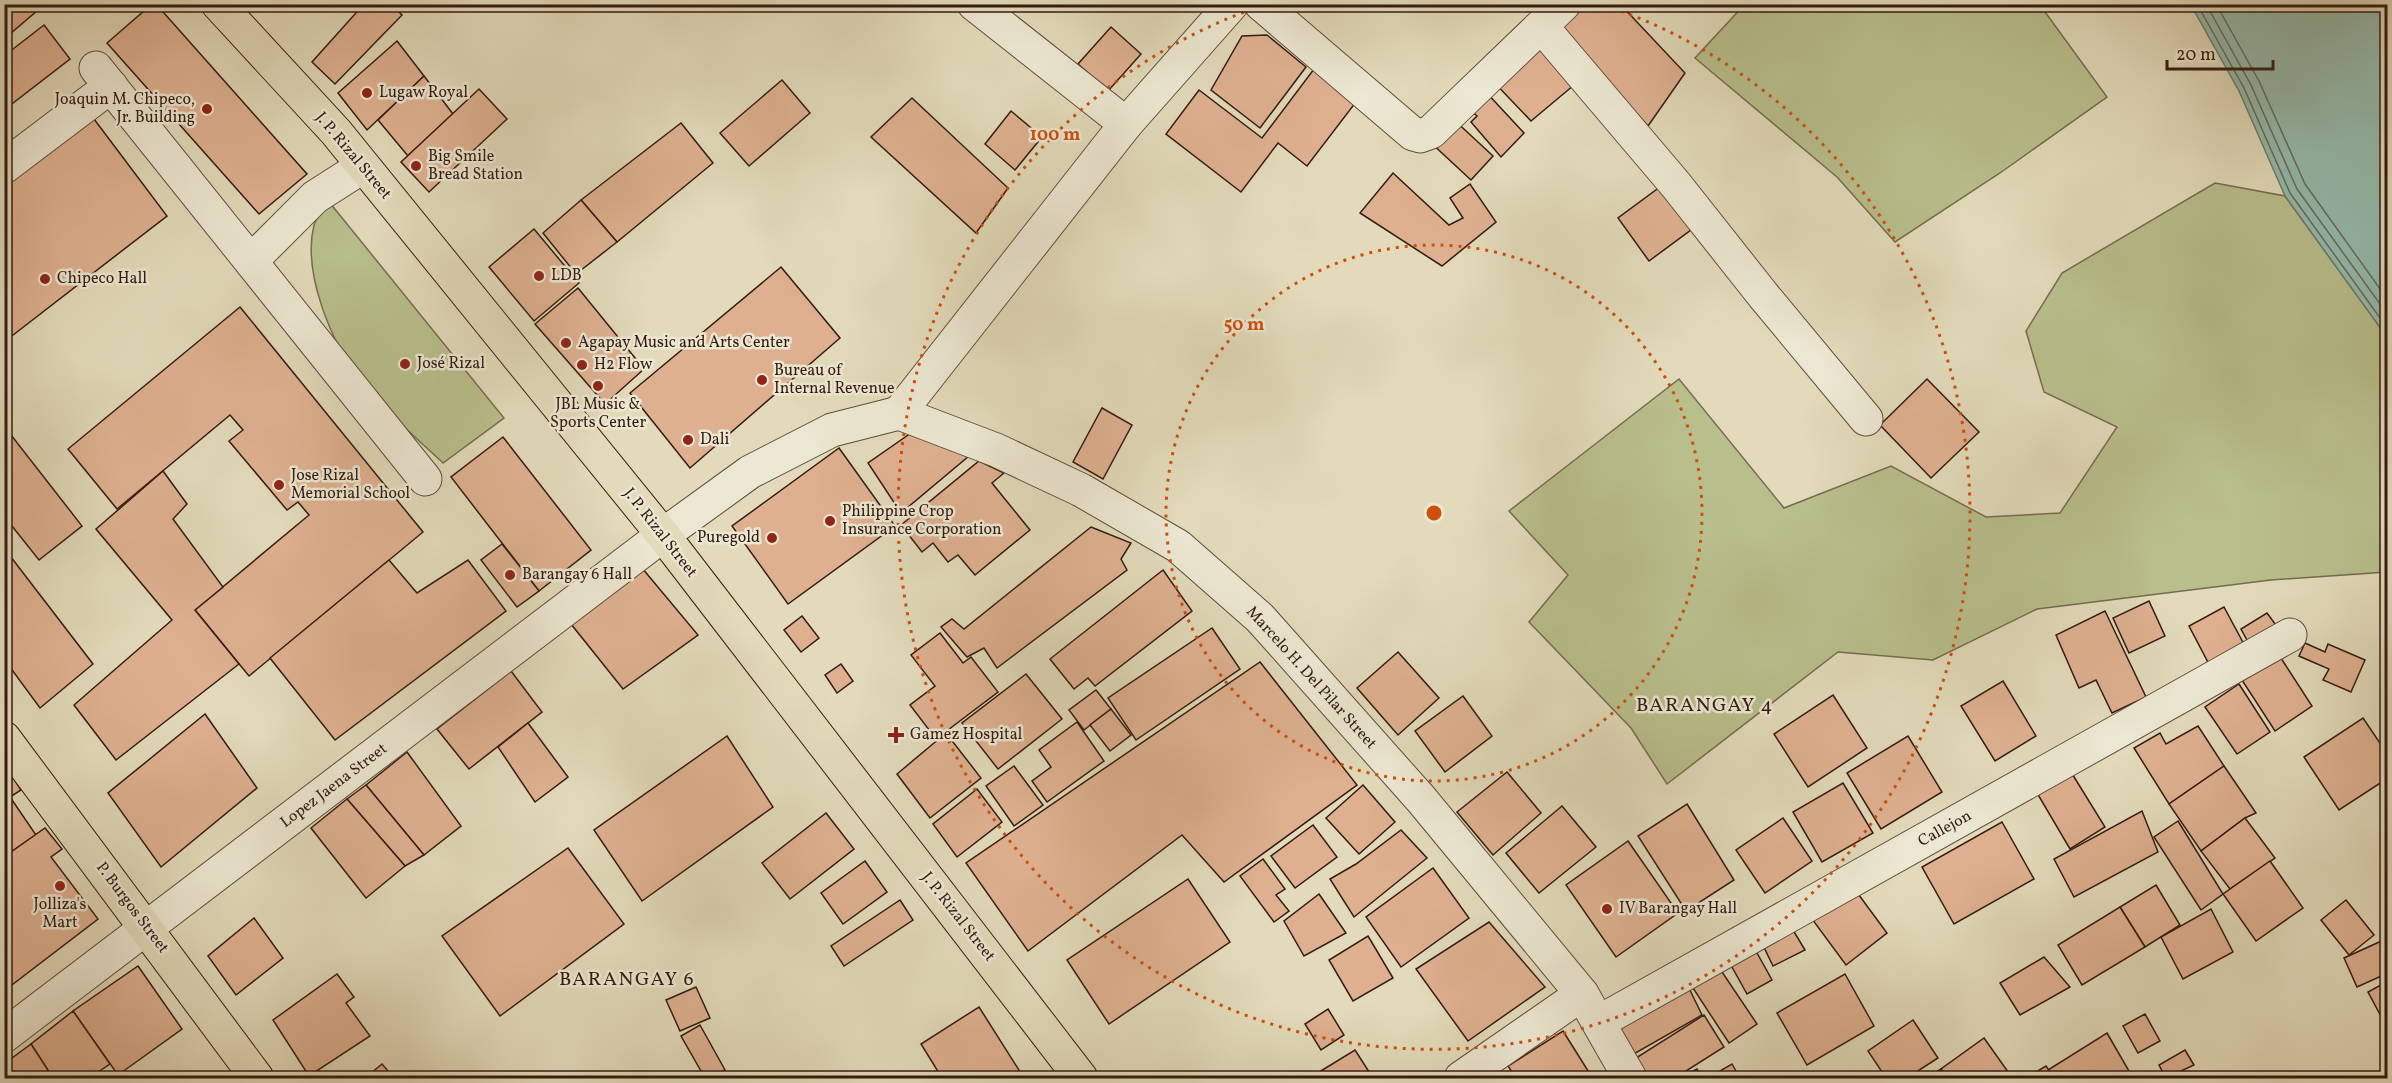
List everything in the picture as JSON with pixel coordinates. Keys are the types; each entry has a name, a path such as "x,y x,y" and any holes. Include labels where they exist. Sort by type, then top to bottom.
{"main road":[{"name":"J. P. Rizal Street","path":"218,4 336,132 362,167 663,535 1081,1078"},
{"name":"P. Burgos Street","path":"9,752 148,928 257,1078"}],"street":[{"path":"974,4 1126,124"},
{"path":"663,535 750,472 832,430 899,412 1126,124 1232,4"},
{"path":"1261,4 1413,134 1420,136 1431,132 1553,16 1676,185 1866,419"},
{"path":"4,167 104,77 425,479"},
{"path":"251,261 315,197 362,167"},
{"name":"Marcelo H. Del Pilar Street","path":"899,412 996,450 1081,490 1178,546 1260,618 1421,799 1582,994 1630,1078"},
{"name":"Lopez Jaena Street","path":"4,1036 663,535"},
{"name":"Callejon","path":"1599,1022 2290,635"},
{"path":"1461,1078 1582,994"}],"green space":[{"path":"1745,4 2040,5 2107,97 2000,173 1895,242 1837,177 1695,58"},
{"path":"2215,183 2285,196 2382,330 2387,346 2387,572 2271,580 2037,609 1933,660 1838,652 1667,784 1631,728 1529,622 1568,575 1509,511 1679,379 1784,508 1891,466 1986,517 2060,513 2117,427 2044,392 2026,331 2062,273"},
{"path":"330,203 504,418 443,463 371,393 351,367 330,329 316,286 311,244 315,222"}],"water":[{"path":"2191,5 2387,5 2387,346 2382,330 2285,196 2239,91"}],"building":[{"path":"4,4 45,4 4,39"},
{"name":"Joaquin M. Chipeco, Jr. Building","path":"152,4 156,4 307,174 259,214 107,43"},
{"path":"364,4 391,4 402,15 335,84 312,62"},
{"path":"1577,4 1620,4 1685,73 1648,126 1555,24"},
{"path":"44,25 70,59 4,110 4,56"},
{"path":"1111,27 1141,54 1108,91 1078,64"},
{"path":"1267,35 1306,67 1260,128 1211,90 1242,36"},
{"path":"1532,39 1574,85 1531,121 1490,78"},
{"path":"397,41 424,76 367,130 338,93"},
{"path":"1314,69 1356,102 1307,166 1278,143 1241,192 1166,134 1199,90 1262,138"},
{"path":"424,76 453,114 408,156 378,120"},
{"path":"782,80 810,113 749,166 720,133"},
{"path":"479,89 507,119 429,192 401,162"},
{"path":"1485,91 1524,133 1501,157 1471,122 1477,116 1467,107"},
{"path":"912,98 1008,188 976,233 871,137"},
{"path":"1011,111 1042,137 1015,170 985,144"},
{"path":"1451,117 1493,156 1471,180 1429,141"},
{"name":"Chipeco Hall","path":"94,119 167,216 4,342 4,187"},
{"path":"681,123 713,163 617,242 581,200"},
{"path":"1393,173 1449,225 1463,218 1450,198 1470,184 1496,222 1442,266 1360,213"},
{"path":"1668,181 1699,224 1649,261 1618,218"},
{"path":"581,200 617,242 576,274 543,233"},
{"path":"534,229 579,283 534,321 489,267"},
{"path":"781,267 840,338 690,468 630,393"},
{"path":"578,288 644,369 605,404 535,324"},
{"path":"240,307 423,532 249,676 195,610 309,515 298,502 287,510 229,441 243,430 230,415 117,509 68,449"},
{"path":"1927,379 1979,432 1931,478 1880,425"},
{"path":"1102,408 1132,425 1103,479 1073,462"},
{"path":"4,426 82,526 39,560 4,516"},
{"path":"911,433 969,456 901,513 868,463"},
{"path":"503,437 591,550 539,591 451,477"},
{"path":"839,448 895,526 788,604 732,526"},
{"path":"979,461 1004,473 992,483 1030,530 975,575 958,555 948,562 933,543 922,552 901,525"},
{"path":"163,471 187,504 173,519 223,587 195,610 239,664 116,760 74,705 172,620 96,529"},
{"path":"1091,527 1131,543 1121,559 1127,570 997,668 984,648 967,657 941,627 952,619 964,629"},
{"name":"Barangay 6 Hall","path":"502,544 539,591 517,607 481,560"},
{"path":"4,548 93,664 40,708 4,659"},
{"path":"389,560 417,593 468,560 506,611 335,740 270,658"},
{"path":"642,568 698,635 623,689 571,624"},
{"path":"1163,570 1192,611 1095,686 1088,678 1074,689 1050,659"},
{"path":"2149,601 2165,636 2129,653 2113,618"},
{"path":"2224,607 2246,648 2211,668 2189,626"},
{"path":"2105,611 2146,697 2112,713 2096,680 2079,688 2056,635"},
{"path":"2267,613 2284,636 2254,653 2241,629"},
{"path":"802,616 819,638 801,652 784,630"},
{"path":"1212,628 1240,669 1136,740 1108,698"},
{"path":"940,633 963,663 971,657 998,692 936,739 910,705 935,686 911,655"},
{"path":"2305,643 2325,652 2328,644 2365,660 2351,692 2323,680 2329,669 2299,656"},
{"path":"1398,652 1439,698 1398,735 1357,688"},
{"path":"2277,652 2312,706 2275,731 2240,677"},
{"path":"1260,662 1357,785 1224,882 1182,835 1028,951 966,863"},
{"path":"841,664 853,681 837,693 825,675"},
{"path":"511,671 542,712 469,769 437,729"},
{"path":"1026,674 1062,719 998,769 962,723"},
{"path":"2003,681 2036,736 1995,761 1961,706"},
{"path":"2239,684 2270,732 2237,754 2205,707"},
{"path":"1096,690 1111,709 1084,730 1069,710"},
{"path":"1833,695 1867,748 1808,787 1774,734"},
{"path":"1463,696 1492,736 1445,772 1415,731"},
{"path":"1111,709 1131,735 1110,751 1090,725"},
{"path":"205,714 257,788 161,867 108,793"},
{"path":"2363,718 2388,755 2388,778 2339,810 2304,757"},
{"path":"1077,722 1104,761 1047,802 1032,781 1051,767 1039,750"},
{"path":"528,723 568,777 535,802 498,747"},
{"path":"2198,726 2224,766 2169,804 2134,748 2160,733 2166,744"},
{"path":"946,733 981,778 930,818 897,774"},
{"path":"727,736 773,807 642,901 594,830"},
{"path":"1908,736 1942,792 1881,829 1847,773"},
{"path":"407,752 461,826 424,855 366,785"},
{"path":"1014,766 1043,805 1014,826 986,786"},
{"path":"2224,766 2256,813 2245,818 2201,851 2169,804"},
{"path":"7,768 21,790 10,797 36,835 4,857 4,770"},
{"path":"1507,772 1541,813 1493,855 1457,812"},
{"path":"2071,772 2105,827 2070,849 2037,793"},
{"path":"1843,783 1873,833 1822,862 1793,812"},
{"path":"366,785 424,855 405,866 347,799"},
{"path":"1363,785 1395,822 1359,854 1326,818"},
{"path":"977,789 1002,822 957,857 933,824"},
{"path":"347,799 405,866 366,898 311,828"},
{"path":"1687,804 1734,880 1686,911 1638,836"},
{"path":"1562,806 1596,847 1539,893 1506,853"},
{"path":"2142,811 2158,852 2074,897 2054,859"},
{"path":"826,813 854,849 790,899 762,863"},
{"path":"1783,818 1812,861 1765,893 1736,850"},
{"path":"2245,818 2275,858 2230,889 2201,851"},
{"path":"2178,821 2223,894 2201,910 2154,837"},
{"path":"2002,822 2034,879 1954,924 1922,867"},
{"path":"1313,825 1337,857 1295,888 1271,856"},
{"path":"45,828 62,849 51,857 98,919 4,991 4,857"},
{"path":"1401,830 1427,858 1354,917 1330,879 1356,864"},
{"path":"1628,841 1678,913 1616,957 1566,885"},
{"path":"568,848 624,924 500,1016 442,936"},
{"path":"1263,859 1285,889 1276,895 1289,911 1274,922 1240,876"},
{"path":"865,861 887,892 843,924 821,893"},
{"path":"2270,861 2303,908 2256,941 2223,894"},
{"path":"1433,868 1469,918 1401,967 1366,917"},
{"path":"1188,879 1230,942 1109,1024 1067,960"},
{"path":"2156,885 2180,925 2145,947 2120,907"},
{"path":"1853,887 1887,933 1846,965 1812,919"},
{"path":"1319,894 1346,933 1304,956 1284,921"},
{"path":"900,900 913,920 844,966 831,946"},
{"path":"2346,900 2374,935 2349,955 2321,920"},
{"path":"2120,907 2145,947 2082,985 2058,945"},
{"path":"2211,909 2233,952 2183,979 2161,937"},
{"path":"254,918 283,958 236,995 208,956"},
{"path":"1489,922 1545,987 1468,1041 1416,969"},
{"path":"1790,925 1805,950 1773,966 1760,939"},
{"path":"1368,936 1393,978 1353,1001 1329,960"},
{"path":"2386,939 2388,973 2357,987 2344,958"},
{"path":"1752,944 1772,980 1747,994 1727,958"},
{"path":"2044,957 2070,987 2020,1015 2000,983"},
{"path":"138,966 182,1029 118,1075 73,1011"},
{"path":"1718,966 1757,1024 1729,1043 1691,985"},
{"path":"337,974 354,997 346,1003 370,1036 309,1076 273,1020"},
{"path":"1845,974 1874,1026 1807,1065 1777,1013"},
{"path":"2388,981 2388,1020 2384,1022 2368,992"},
{"path":"1687,984 1702,1015 1632,1055 1612,1023"},
{"path":"696,987 710,1018 680,1031 666,1000"},
{"path":"979,1007 1024,1078 942,1078 921,1044"},
{"path":"1328,1009 1344,1035 1321,1050 1305,1024"},
{"path":"73,1011 110,1064 89,1078 53,1078 31,1044"},
{"path":"2145,1014 2160,1041 2138,1053 2123,1026"},
{"path":"1704,1015 1724,1047 1675,1078 1649,1078 1636,1058"},
{"path":"1913,1020 1938,1058 1907,1078 1886,1078 1868,1051"},
{"path":"700,1025 725,1070 710,1078 705,1078 681,1036"},
{"path":"1563,1031 1590,1074 1582,1078 1516,1078 1508,1066"},
{"path":"2107,1033 2133,1078 2054,1078 2048,1070"},
{"path":"1984,1038 2011,1076 1948,1078 1941,1069"},
{"path":"31,1044 53,1078 4,1078 4,1064"},
{"path":"1355,1050 1373,1078 1311,1077"},
{"path":"2185,1050 2194,1065 2166,1078 2159,1065"},
{"path":"382,1064 394,1078 365,1078"},
{"path":"1732,1064 1740,1078 1708,1078"},
{"path":"2046,1066 2054,1078 2026,1078"},
{"path":"1697,1069 1703,1078 1680,1078"},
{"path":"1941,1069 1948,1078 1925,1078"}],"place":[{"name":"Lugaw Royal","path":"367,93"},
{"name":"Joaquin M. Chipeco, Jr. Building","path":"207,109"},
{"name":"Big Smile Bread Station","path":"416,166"},
{"name":"LDB","path":"539,276"},
{"name":"Chipeco Hall","path":"45,279"},
{"name":"Agapay Music and Arts Center","path":"566,343"},
{"name":"José Rizal","path":"405,364"},
{"name":"H2 Flow","path":"582,365"},
{"name":"Bureau of Internal Revenue","path":"762,380"},
{"name":"JBL Music & Sports Center","path":"598,386"},
{"name":"Dali","path":"688,440"},
{"name":"Jose Rizal Memorial School","path":"279,485"},
{"name":"Philippine Crop Insurance Corporation","path":"830,521"},
{"name":"Puregold","path":"772,538"},
{"name":"Barangay 6 Hall","path":"510,575"},
{"name":"Gamez Hospital","path":"896,735"},
{"name":"Jolliza's Mart","path":"60,886"},
{"name":"IV Barangay Hall","path":"1607,909"}],"district":[{"name":"BARANGAY 4","path":"1705,706"},
{"name":"BARANGAY 6","path":"627,980"}]}
